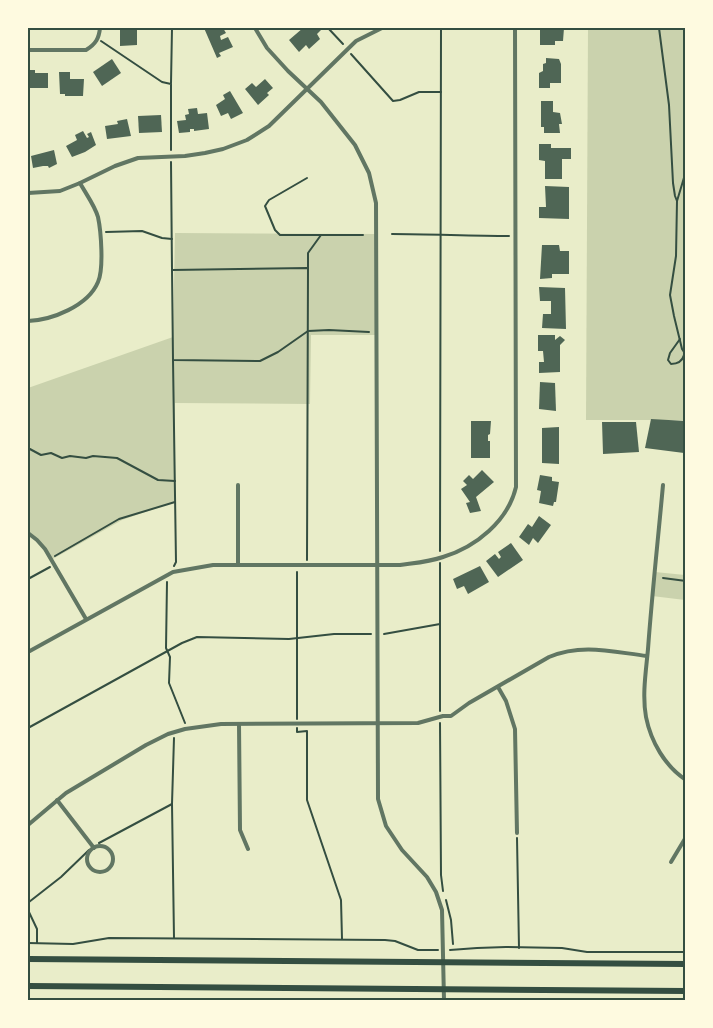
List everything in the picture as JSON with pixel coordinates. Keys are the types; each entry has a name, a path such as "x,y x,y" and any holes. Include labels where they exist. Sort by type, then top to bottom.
{"main road":[{"path":"28,959 686,964"},
{"path":"28,986 686,991"}],"street":[{"path":"28,50 86,50 98,39 100,28"},
{"path":"255,28 267,48 321,102 355,145 369,173 376,203 378,332 378,799 379,808 386,826 402,850 427,877 436,892 442,910 444,1000"},
{"path":"28,192 60,191 115,166 138,158 171,155 185,156 223,149 247,140 269,126 356,41 382,28"},
{"path":"28,652 171,572 213,564 400,565 440,558 466,547 487,533 509,508 516,487 515,28"},
{"path":"28,321 44,319 63,313 80,302 93,290 100,274 98,215 80,183"},
{"path":"238,485 238,564"},
{"path":"663,486 647,656 645,707 652,738 662,756 686,780"},
{"path":"28,533 45,549 86,619"},
{"path":"28,825 58,800 146,744 168,734 221,724 418,723 451,716 549,656 568,650 586,648 647,656"},
{"path":"498,687 509,707 515,729 517,833"},
{"path":"239,724 240,830 248,849"},
{"path":"58,800 94,848"},
{"path":"672,862 686,837"},
{"path":"104,846 111,851 114,859 108,870 97,871 88,864 88,855 94,848 104,846"}],"path":[{"path":"172,28 171,155 176,562 167,582 166,648 170,658 170,683 188,732 174,738 172,804 174,938"},
{"path":"328,28 393,101 419,92 441,92"},
{"path":"441,28 441,875 450,914 453,944"},
{"path":"659,28 669,105 671,164 675,196 678,201"},
{"path":"98,39 162,82 171,84"},
{"path":"680,339 670,353 668,360 670,364 677,364 685,355 670,295 676,256 678,201 686,171"},
{"path":"307,178 269,200 265,206 275,230 280,235 363,235"},
{"path":"100,232 142,231 162,238 172,239"},
{"path":"392,234 516,236"},
{"path":"321,235 308,253 307,572 296,572 297,732 307,731 307,800 341,900 342,939"},
{"path":"172,270 308,268"},
{"path":"173,360 260,361 278,352 308,331 347,330 378,332"},
{"path":"28,448 42,455 51,453 62,458 70,456 86,458 93,456 117,458 158,480 175,481"},
{"path":"28,579 51,567 55,556 119,519 175,502"},
{"path":"663,578 686,581"},
{"path":"28,728 167,651 198,637 296,639 334,634 387,634 440,624"},
{"path":"517,833 519,948"},
{"path":"28,910 37,929 37,943"},
{"path":"28,943 74,944 109,938 342,939 395,941 418,950 434,950"},
{"path":"451,950 476,948 562,948 587,952 686,952"}],"green space":[{"path":"588,28 685,28 685,420 586,420"},
{"path":"175,233 377,234 377,335 311,335 310,404 175,403 174,502 122,520 51,560 45,549 28,533 28,388 173,337"},
{"path":"655,572 685,575 685,600 652,596"}],"building":[{"path":"120,28 137,28 137,45 120,46"},
{"path":"204,28 223,28 226,33 220,36 221,40 228,37 233,47 219,53 221,56 217,58"},
{"path":"303,28 319,28 321,30 317,34 320,39 309,49 306,45 299,52 289,40"},
{"path":"543,28 564,28 563,41 555,41 555,45 540,45 540,30 543,30"},
{"path":"546,58 559,59 561,64 561,83 550,83 550,88 539,88 539,73 543,71 543,64 546,63"},
{"path":"112,59 121,73 102,86 93,72"},
{"path":"28,70 35,70 35,73 48,73 48,88 28,88"},
{"path":"59,72 70,72 70,79 84,79 83,96 65,96 65,94 60,94"},
{"path":"265,79 273,88 267,93 269,95 258,105 245,89 252,83 256,87"},
{"path":"230,91 243,113 231,119 228,113 221,116 216,105 225,99 223,95"},
{"path":"541,101 553,101 553,112 560,113 562,124 559,124 560,133 544,133 544,127 541,127"},
{"path":"197,108 198,114 207,113 209,129 194,131 194,129 190,129 190,132 179,133 177,121 186,120 185,115 189,114 188,109"},
{"path":"161,115 162,132 139,133 138,116"},
{"path":"127,119 131,136 107,139 105,126 118,124 117,121"},
{"path":"83,131 87,138 89,137 87,134 91,132 96,145 72,157 66,146 77,140 75,135"},
{"path":"539,144 551,144 551,148 571,148 571,159 562,159 562,179 545,179 545,161 539,160"},
{"path":"54,150 57,164 49,168 48,166 43,166 33,168 31,156"},
{"path":"545,186 569,187 569,219 539,218 539,207 546,207"},
{"path":"542,245 559,245 560,251 569,251 569,274 552,274 552,278 540,279"},
{"path":"539,287 565,288 566,329 542,328 543,314 551,314 551,301 540,301"},
{"path":"538,335 555,335 555,340 560,336 565,340 560,345 560,372 539,373 539,362 544,362 543,351 538,351"},
{"path":"540,382 555,383 556,411 539,409"},
{"path":"651,419 686,421 684,453 645,448"},
{"path":"471,421 491,421 490,434 488,435 490,458 471,458"},
{"path":"602,422 636,422 639,452 603,454"},
{"path":"559,427 559,464 542,463 542,428"},
{"path":"482,470 494,482 476,497 481,511 470,513 466,503 470,502 461,489 467,485 463,481 469,475 473,479"},
{"path":"540,475 552,477 552,481 559,482 556,502 554,502 553,506 539,503 541,491 537,490"},
{"path":"539,516 551,525 538,543 533,538 529,545 519,537 528,524 532,527"},
{"path":"511,543 523,560 498,577 486,561 495,554 499,559 501,557 498,552"},
{"path":"480,566 489,582 468,594 464,586 457,589 453,579"}]}
